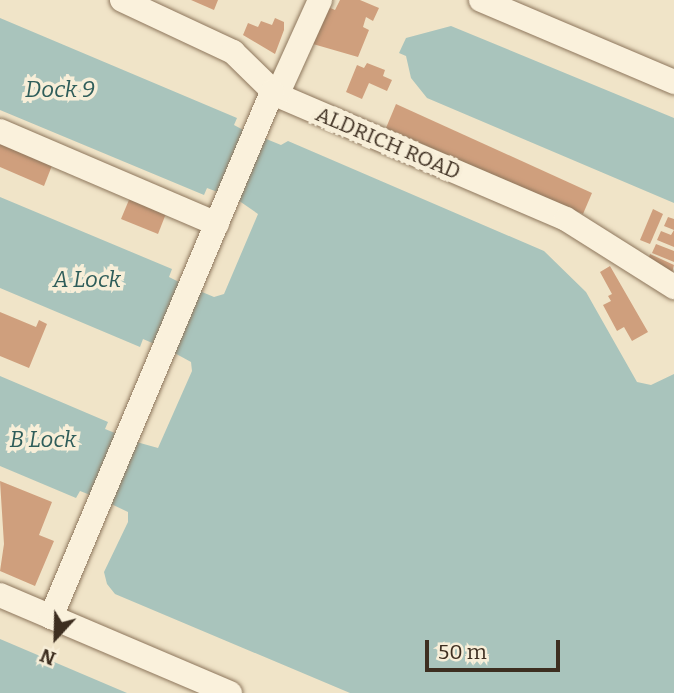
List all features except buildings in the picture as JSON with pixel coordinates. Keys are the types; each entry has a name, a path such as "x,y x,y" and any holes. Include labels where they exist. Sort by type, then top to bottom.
{"lane":[{"name":"ALDRICH ROAD","path":"122,0 233,51 274,93 566,219 667,283"},
{"path":"51,617 253,134 320,0"},
{"path":"481,0 674,82"},
{"path":"0,131 217,224"},
{"path":"0,595 230,693"}],"water":[{"name":"Dock 9","path":"0,18 237,118 234,125 247,132 223,194 207,188 204,195 0,110"},
{"path":"451,26 674,118 674,203 427,98 411,78 406,56 399,53 406,38"},
{"path":"259,136 281,145 288,141 544,251 586,292 637,382 651,385 674,374 674,693 350,693 115,594 107,584 104,572 128,522 128,512 107,502 133,441 158,448 192,371 191,362 169,350 195,289 214,297 224,294 258,214 235,198"},
{"name":"A Lock","path":"0,197 172,269 169,277 183,284 157,345 143,339 140,347 0,288"},
{"name":"B Lock","path":"0,376 108,422 105,429 120,435 93,496 80,491 76,498 0,466"},
{"path":"0,639 127,693 0,693"}]}
